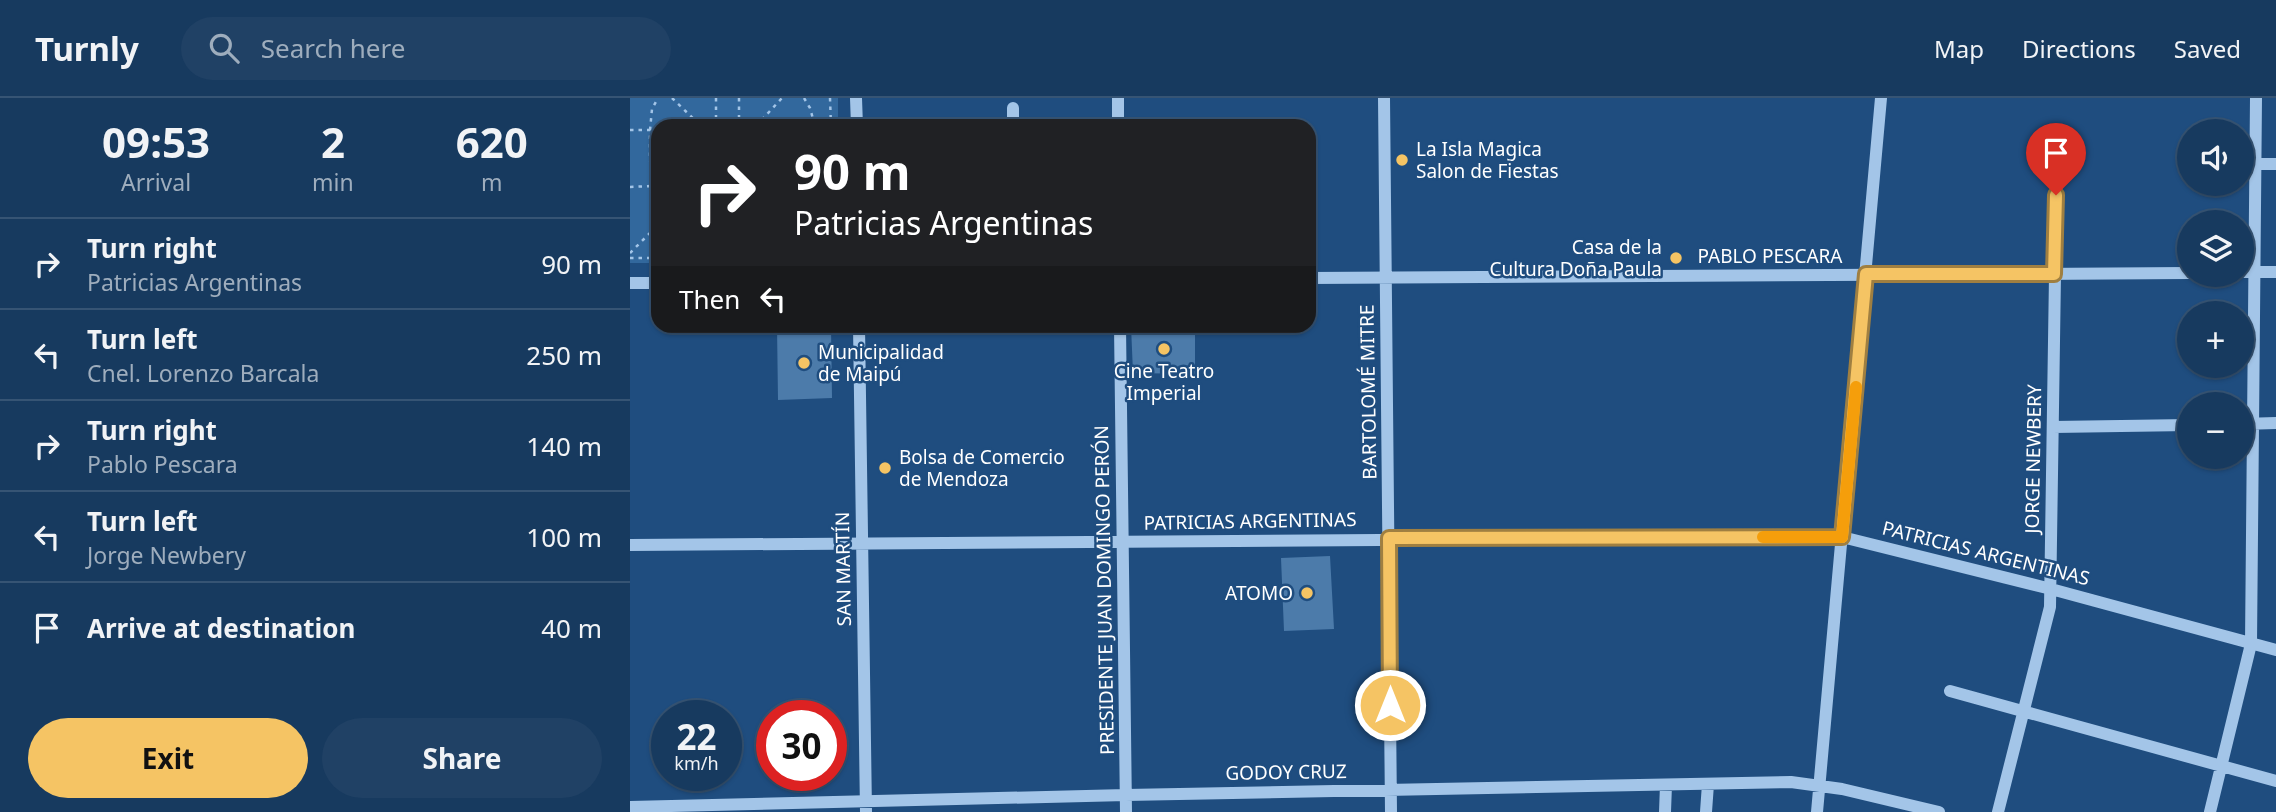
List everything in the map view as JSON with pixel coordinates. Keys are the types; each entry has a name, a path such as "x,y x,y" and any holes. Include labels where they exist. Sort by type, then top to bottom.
{"street":[{"path":"856,98 857,119"},
{"path":"1118,98 1118,119"},
{"name":"BARTOLOMÉ MITRE","path":"1384,98 1391,812"},
{"path":"1817,812 1881,98"},
{"path":"2253,210 2256,98"},
{"path":"1013,108 1013,119"},
{"name":"JORGE NEWBERY","path":"1998,812 2050,607 2057,142"},
{"path":"2256,164 2276,164"},
{"path":"2254,272 2276,272"},
{"name":"PABLO PESCARA","path":"1316,278 2177,273"},
{"path":"630,283 651,283"},
{"path":"2247,392 2248,287"},
{"name":"SAN MARTÍN","path":"859,333 866,806"},
{"name":"PRESIDENTE JUAN DOMINGO PERÓN","path":"1120,333 1126,812"},
{"path":"2254,424 2276,423"},
{"path":"2053,427 2177,425"},
{"path":"2210,812 2251,644 2248,469"},
{"name":"PATRICIAS ARGENTINAS","path":"630,545 1842,537 2051,589 2276,650"},
{"path":"1950,691 2276,781"},
{"name":"GODOY CRUZ","path":"630,807 866,806 1126,795 1791,782 1819,785 1939,812"},
{"path":"1706,812 1708,784"},
{"path":"1665,785 1665,812"}],"path":[{"path":"651,119 657,98"},
{"path":"672,98 694,119"},
{"path":"716,98 716,119"},
{"path":"739,98 739,119"},
{"path":"763,119 782,98"},
{"path":"804,98 812,119"},
{"path":"830,98 831,119"},
{"path":"630,187 651,186 651,120"},
{"path":"630,130 650,130"},
{"path":"630,253 651,232"},
{"path":"630,258 651,258"}],"shaded area":[{"path":"630,98 838,98 838,119 651,119 651,263 630,263"}],"building":[{"name":"Municipalidad de Maipú","path":"777,333 831,333 832,398 778,400"},
{"name":"Cine Teatro Imperial","path":"1131,333 1195,333 1195,374 1133,373"},
{"name":"ATOMO","path":"1330,556 1334,629 1284,631 1281,558"}],"slow traffic":[{"path":"1763,537 1842,537 1856,387"}],"place":[{"name":"La Isla Magica Salon de Fiestas","path":"1402,160"},
{"name":"Casa de la Cultura Doña Paula","path":"1676,258"},
{"name":"Cine Teatro Imperial","path":"1164,349"},
{"name":"Municipalidad de Maipú","path":"804,363"},
{"name":"Bolsa de Comercio de Mendoza","path":"885,468"},
{"name":"ATOMO","path":"1307,593"}],"route":[{"path":"1390,705 1389,538 1842,537 1866,274 2054,274 2056,195"}]}
